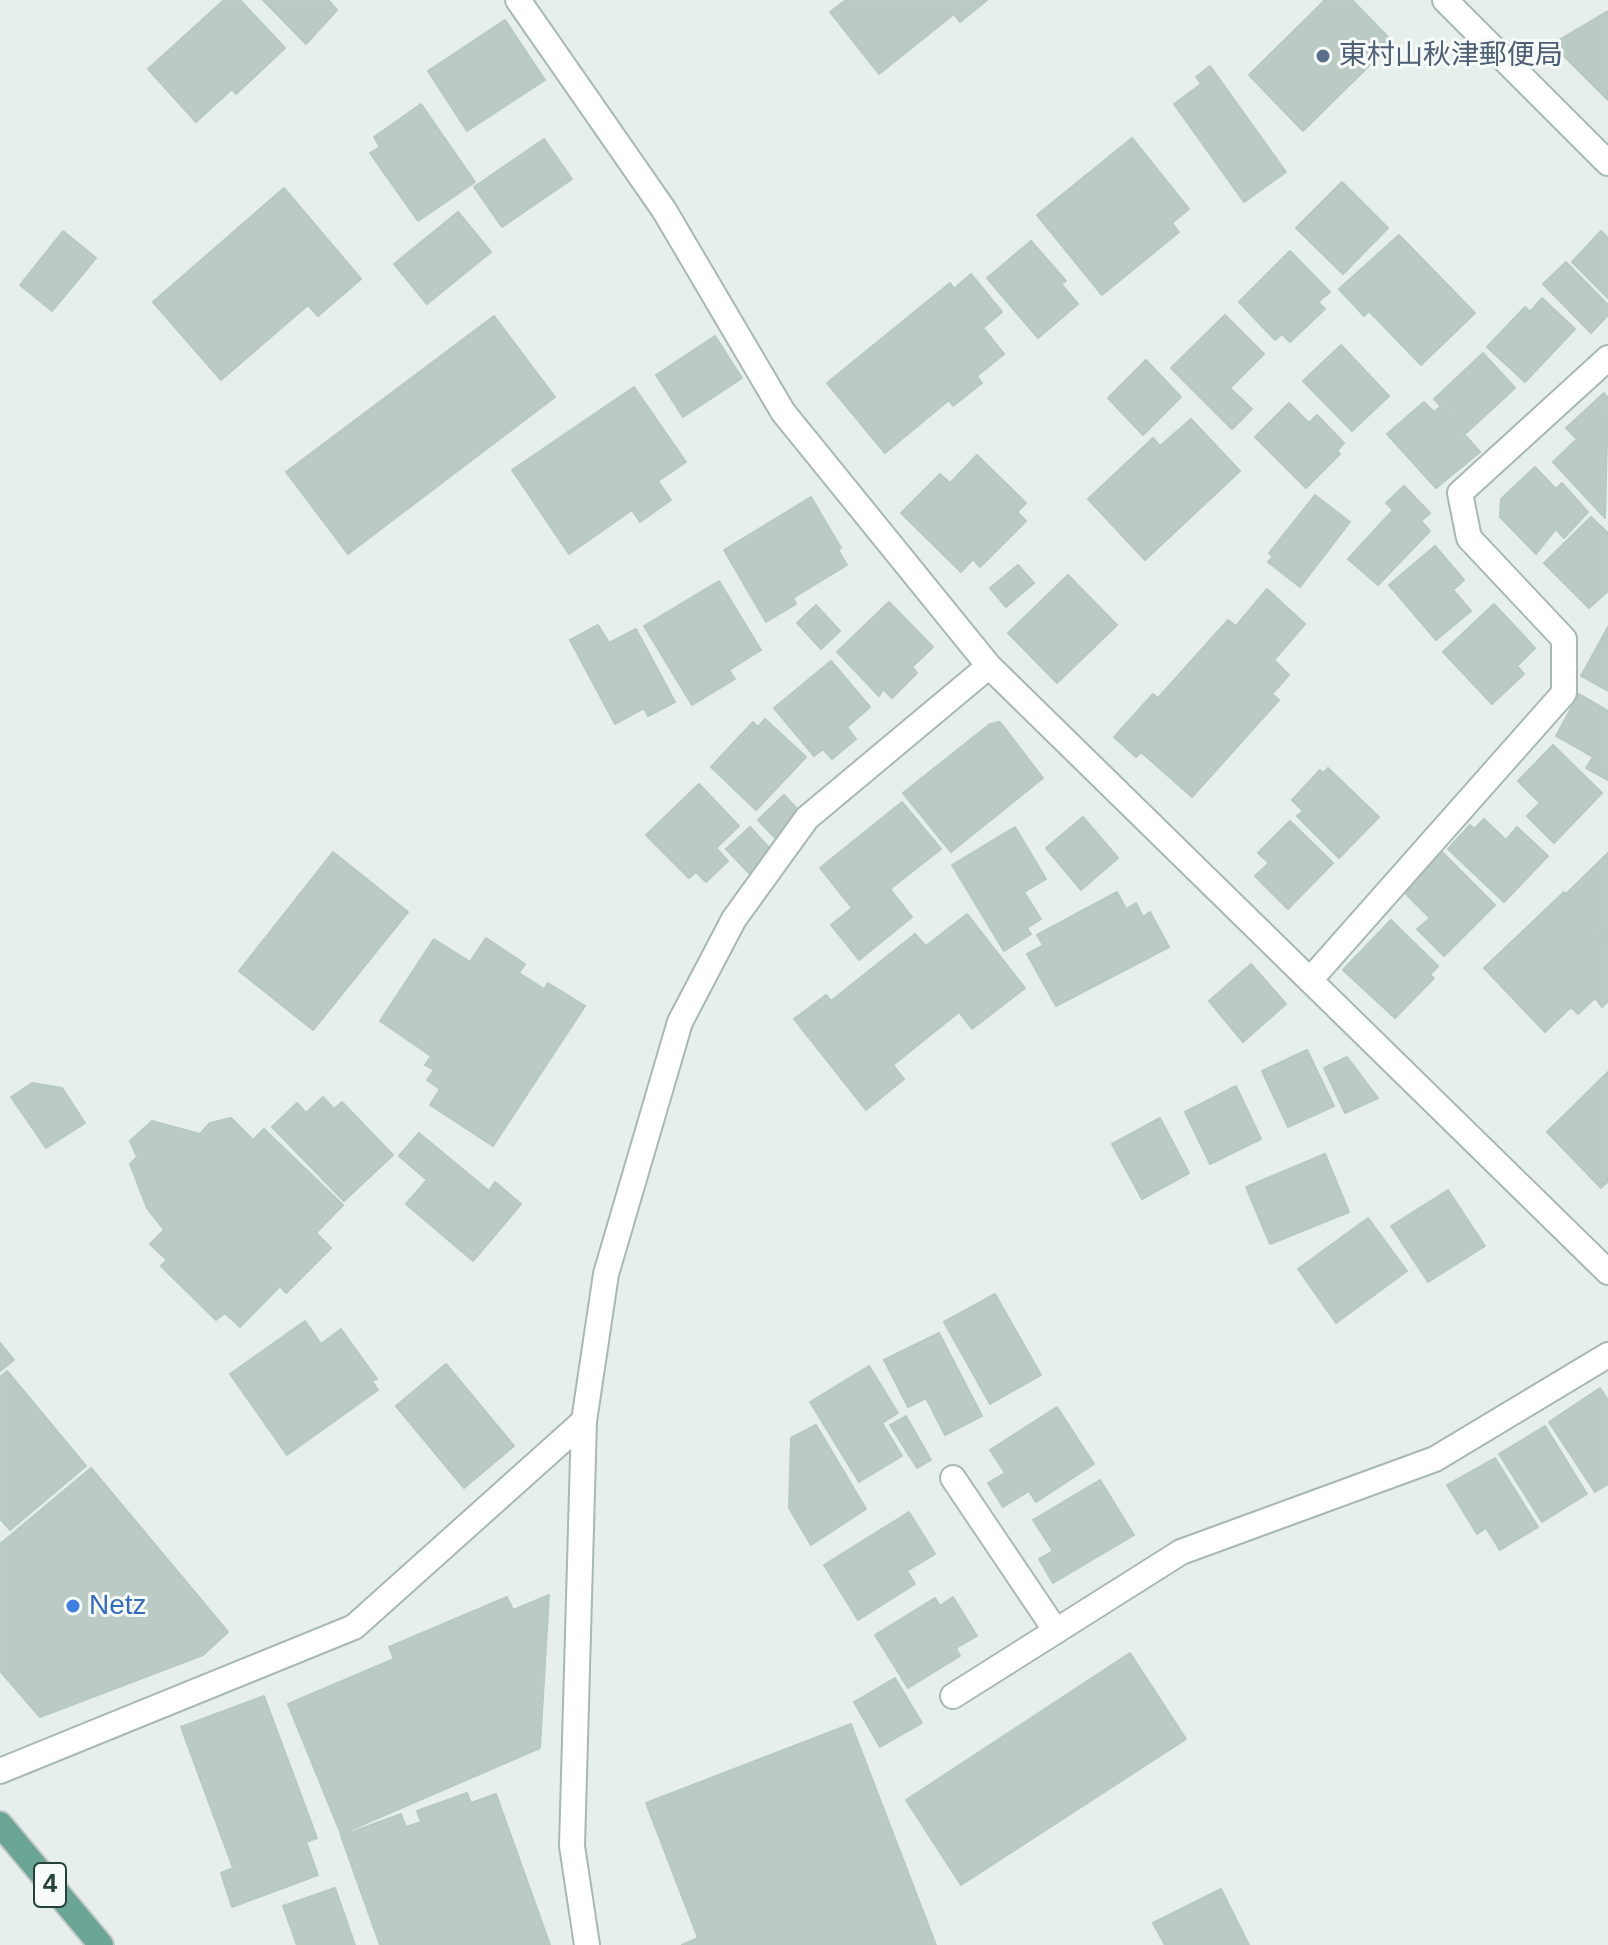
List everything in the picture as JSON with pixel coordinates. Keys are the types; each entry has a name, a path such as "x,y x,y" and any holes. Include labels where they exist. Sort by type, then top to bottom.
{"main road":[{"name":"4","path":"0,1824 101,1945"}],"street":[{"path":"518,0 664,210 783,412 989,666 1608,1272"},
{"path":"1445,0 1608,163"},
{"path":"1310,980 1564,693 1564,639 1469,538 1460,493 1608,358"},
{"path":"587,1945 572,1846 584,1421 606,1274 639,1152 680,1022 734,919 807,818 989,666"},
{"path":"953,1696 1181,1552 1435,1459 1608,1355"},
{"path":"0,1771 354,1627 584,1421"},
{"path":"953,1478 1056,1631"}],"building":[{"path":"224,0 240,0 285,48 236,94 232,89 196,122 148,69"},
{"path":"263,0 328,0 337,10 306,44"},
{"path":"846,0 987,0 960,22 954,14 879,74 830,12"},
{"path":"1325,0 1352,0 1393,42 1303,131 1249,75"},
{"path":"1608,11 1608,100 1552,44"},
{"path":"505,20 545,80 467,131 428,71"},
{"path":"1210,66 1286,172 1244,202 1174,104 1201,84 1196,77"},
{"path":"421,104 475,182 418,221 370,153 380,147 374,137"},
{"path":"1132,138 1189,209 1172,223 1179,232 1102,295 1037,215"},
{"path":"544,139 572,179 502,227 474,187"},
{"path":"1342,182 1388,228 1343,274 1296,228"},
{"path":"284,188 361,279 318,316 308,305 221,380 153,302"},
{"path":"458,212 491,252 427,304 394,264"},
{"path":"63,231 96,258 52,311 20,285"},
{"path":"1601,231 1608,238 1608,298 1572,262"},
{"path":"1399,235 1475,313 1421,365 1369,311 1364,316 1339,289"},
{"path":"1031,241 1066,281 1061,284 1078,304 1038,338 987,278"},
{"path":"1290,251 1330,292 1318,302 1325,309 1290,342 1282,334 1275,340 1239,302"},
{"path":"1566,262 1608,305 1608,315 1591,333 1543,284"},
{"path":"971,274 1002,312 983,328 1004,354 977,376 982,383 953,406 949,400 885,453 827,383 950,283 954,289"},
{"path":"1542,298 1575,329 1525,382 1487,347 1525,307 1530,312"},
{"path":"1225,315 1264,354 1230,388 1252,409 1232,429 1171,368"},
{"path":"494,316 555,397 348,554 286,472"},
{"path":"715,336 742,378 683,417 656,375"},
{"path":"1341,345 1389,396 1352,431 1303,381"},
{"path":"1483,353 1515,388 1466,433 1434,399"},
{"path":"1146,360 1181,397 1143,435 1108,398"},
{"path":"634,387 686,462 658,481 671,500 640,522 632,510 569,554 512,470"},
{"path":"1604,393 1608,398 1605,518 1553,462 1577,439 1566,428"},
{"path":"1424,402 1434,412 1440,407 1480,452 1436,488 1387,434"},
{"path":"1289,403 1309,423 1317,415 1344,443 1337,451 1340,454 1306,488 1255,437"},
{"path":"1191,419 1240,471 1145,560 1088,499 1153,438 1160,446"},
{"path":"977,455 1026,503 1017,512 1026,521 980,567 973,559 961,572 901,513 940,474 950,483"},
{"path":"1535,467 1556,489 1562,483 1588,512 1564,538 1556,529 1536,554 1500,517 1501,499"},
{"path":"1404,486 1430,513 1421,521 1430,531 1378,585 1348,559 1393,510 1386,503"},
{"path":"1315,495 1350,522 1300,587 1268,562 1273,557 1269,553"},
{"path":"811,497 841,548 838,550 847,565 793,598 796,604 766,622 724,550"},
{"path":"1591,517 1608,533 1608,591 1589,608 1544,563"},
{"path":"1435,546 1464,580 1453,590 1471,611 1436,640 1389,585"},
{"path":"1018,565 1034,583 1006,607 990,588"},
{"path":"1068,575 1117,625 1057,683 1008,633"},
{"path":"719,581 761,650 729,670 735,679 692,705 644,626"},
{"path":"1267,589 1305,624 1274,660 1289,675 1272,694 1279,700 1192,797 1141,752 1136,757 1114,737 1153,694 1158,698 1228,620 1236,626"},
{"path":"889,602 933,647 912,667 917,673 892,698 883,689 879,696 837,652"},
{"path":"1494,604 1535,648 1517,666 1524,674 1492,704 1443,652"},
{"path":"816,605 840,631 821,649 797,623"},
{"path":"598,625 609,643 636,629 675,702 648,716 644,708 615,724 570,640"},
{"path":"1608,627 1608,691 1581,676"},
{"path":"831,661 870,707 847,727 856,739 832,759 823,749 814,756 774,708"},
{"path":"1579,694 1608,711 1608,780 1586,768 1593,757 1556,736"},
{"path":"765,719 806,757 756,810 711,767 753,722 758,727"},
{"path":"1000,722 1043,778 951,852 903,793 990,724"},
{"path":"1553,745 1602,793 1554,843 1527,816 1540,803 1518,781"},
{"path":"1328,768 1379,817 1339,858 1297,816 1303,811 1292,800 1320,770 1323,773"},
{"path":"699,784 739,826 716,848 728,861 706,882 696,872 689,878 646,835"},
{"path":"784,795 806,818 779,842 758,820"},
{"path":"902,802 941,849 890,889 912,917 859,960 831,925 852,908 820,868"},
{"path":"1083,817 1118,858 1081,890 1046,848"},
{"path":"1484,819 1506,840 1517,827 1548,856 1504,902 1448,849 1470,825 1474,829"},
{"path":"1290,821 1333,863 1288,909 1255,876 1269,863 1258,853"},
{"path":"750,827 773,852 750,874 726,849"},
{"path":"1015,827 1046,879 1024,892 1041,919 1027,928 1031,934 1004,951 952,865"},
{"path":"333,852 408,912 313,1030 239,971"},
{"path":"1442,852 1495,905 1444,956 1417,929 1430,918 1403,891"},
{"path":"1608,853 1608,936 1567,893"},
{"path":"1117,892 1126,909 1136,903 1143,917 1150,912 1169,947 1056,1006 1027,954 1043,945 1037,935"},
{"path":"1564,892 1608,939 1608,1001 1602,1007 1595,998 1578,1014 1571,1007 1545,1032 1484,968"},
{"path":"967,914 1025,988 972,1029 959,1012 893,1065 904,1079 866,1110 794,1019 826,995 831,1001 915,934 926,946"},
{"path":"1391,920 1438,966 1430,975 1434,978 1395,1018 1343,970"},
{"path":"486,938 525,964 519,973 544,989 548,983 585,1006 493,1146 430,1105 440,1089 427,1080 434,1070 425,1065 431,1056 380,1021 434,939 470,962"},
{"path":"1251,964 1286,1004 1243,1042 1209,1001"},
{"path":"1307,1050 1334,1106 1288,1127 1262,1071"},
{"path":"1347,1057 1378,1098 1345,1113 1324,1068"},
{"path":"1608,1072 1608,1181 1601,1188 1547,1132"},
{"path":"32,1083 62,1088 85,1123 46,1148 11,1097"},
{"path":"1236,1086 1261,1139 1210,1164 1185,1112"},
{"path":"323,1097 334,1109 342,1102 393,1155 344,1201 272,1127 297,1103 306,1113"},
{"path":"231,1118 253,1140 264,1129 343,1205 316,1233 331,1248 286,1293 280,1286 240,1327 225,1313 216,1320 161,1266 167,1260 150,1244 164,1230 147,1208 130,1164 137,1157 130,1141 152,1121 200,1134 210,1123"},
{"path":"1160,1118 1189,1173 1142,1199 1112,1144"},
{"path":"419,1133 489,1191 495,1182 521,1204 473,1261 406,1204 427,1180 399,1156"},
{"path":"1325,1154 1349,1212 1270,1244 1246,1187"},
{"path":"1448,1190 1485,1246 1428,1282 1391,1226"},
{"path":"1368,1218 1407,1271 1336,1323 1298,1269"},
{"path":"995,1294 1041,1375 990,1404 944,1322"},
{"path":"305,1321 321,1344 341,1329 377,1379 372,1381 378,1390 287,1455 230,1374"},
{"path":"939,1333 982,1416 945,1435 926,1398 908,1407 884,1360"},
{"path":"0,1343 14,1360 0,1371"},
{"path":"446,1364 514,1446 464,1488 396,1406"},
{"path":"869,1366 898,1413 882,1423 902,1456 859,1482 810,1402"},
{"path":"7,1371 86,1466 10,1530 0,1519 0,1377"},
{"path":"1600,1388 1608,1400 1608,1484 1595,1492 1549,1422"},
{"path":"1057,1407 1094,1464 1036,1502 1029,1491 1003,1507 988,1483 1005,1473 990,1450"},
{"path":"906,1416 931,1460 917,1468 890,1425"},
{"path":"816,1425 866,1509 811,1545 789,1508 791,1438"},
{"path":"1545,1426 1587,1494 1542,1522 1499,1454"},
{"path":"1495,1458 1538,1527 1500,1550 1486,1528 1477,1534 1447,1485"},
{"path":"91,1468 228,1632 203,1655 40,1717 0,1671 0,1544"},
{"path":"1100,1480 1134,1535 1053,1583 1039,1559 1053,1551 1033,1520"},
{"path":"909,1512 935,1554 907,1571 915,1584 858,1620 824,1565"},
{"path":"549,1595 540,1748 341,1834 288,1704 394,1659 389,1647 507,1597 513,1610"},
{"path":"953,1597 977,1636 956,1648 960,1656 908,1688 875,1635 935,1598 940,1606"},
{"path":"1130,1653 1186,1739 961,1885 906,1800"},
{"path":"895,1678 922,1723 880,1747 854,1702"},
{"path":"264,1696 317,1838 306,1842 318,1875 232,1907 221,1873 233,1868 181,1727"},
{"path":"851,1724 936,1945 682,1945 698,1938 646,1803"},
{"path":"467,1793 471,1803 496,1794 550,1945 380,1945 341,1836 401,1814 406,1827 421,1822 417,1811"},
{"path":"335,1888 355,1945 297,1945 283,1906"},
{"path":"1221,1889 1249,1945 1165,1945 1153,1923"}],"place":[{"name":"東村山秋津郵便局","path":"1323,56"},
{"name":"Netz","path":"73,1606"}]}
